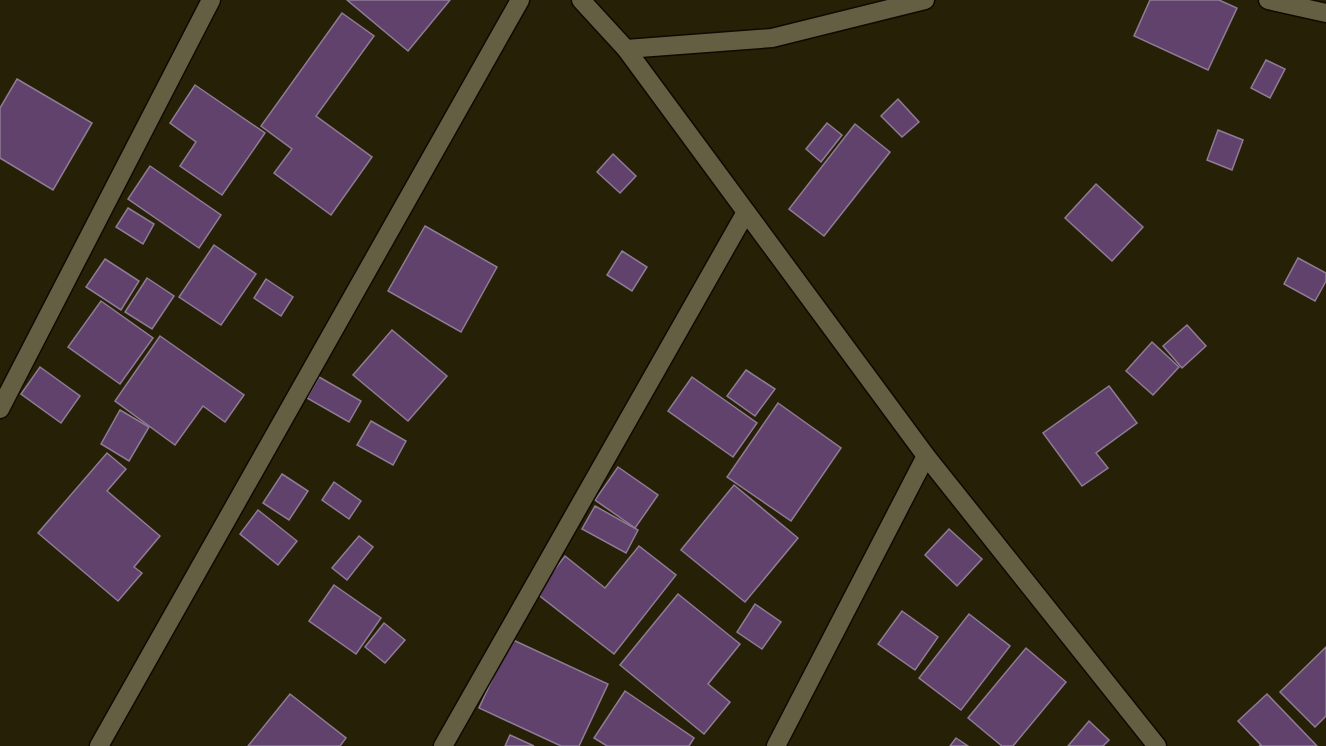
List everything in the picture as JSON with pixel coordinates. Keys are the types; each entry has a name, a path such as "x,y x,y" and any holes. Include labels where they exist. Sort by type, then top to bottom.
{"street":[{"path":"0,409 211,0"},
{"path":"99,746 520,0"},
{"path":"581,0 626,49 926,456 1154,745"},
{"path":"626,49 772,38 925,0"},
{"path":"1268,0 1326,13"},
{"path":"443,746 746,212"},
{"path":"776,746 926,456"}],"building":[{"path":"347,0 450,0 408,51"},
{"path":"1150,0 1219,0 1237,8 1208,70 1134,36"},
{"path":"342,13 374,36 316,116 372,157 331,215 274,173 292,149 261,126"},
{"path":"1266,60 1285,69 1270,98 1251,88"},
{"path":"17,79 92,123 53,190 0,158 0,108"},
{"path":"195,85 265,133 222,195 180,166 196,142 170,123"},
{"path":"898,99 919,122 902,137 881,116"},
{"path":"827,123 842,135 821,162 806,149"},
{"path":"855,124 890,152 824,236 789,209"},
{"path":"1218,130 1243,140 1232,170 1207,160"},
{"path":"613,154 636,176 620,193 597,172"},
{"path":"150,166 221,215 199,248 128,199"},
{"path":"1096,184 1143,227 1112,261 1065,218"},
{"path":"128,208 154,224 143,244 116,227"},
{"path":"425,226 497,267 461,332 388,291"},
{"path":"214,245 256,274 221,325 179,297"},
{"path":"622,251 647,267 632,291 607,275"},
{"path":"1298,258 1326,273 1326,281 1315,301 1284,284"},
{"path":"105,259 139,281 121,310 86,287"},
{"path":"147,278 174,296 152,329 125,312"},
{"path":"266,279 293,297 281,316 254,298"},
{"path":"101,301 153,338 120,384 68,347"},
{"path":"1187,325 1206,346 1182,368 1163,346"},
{"path":"392,330 447,376 408,421 353,375"},
{"path":"160,336 244,395 225,422 203,406 175,445 115,401"},
{"path":"1152,342 1179,367 1153,395 1126,371"},
{"path":"40,367 80,396 61,423 21,394"},
{"path":"746,370 775,389 755,416 727,396"},
{"path":"319,377 361,401 349,422 307,398"},
{"path":"692,377 757,423 733,457 668,411"},
{"path":"1109,386 1137,423 1096,453 1108,468 1082,486 1043,433"},
{"path":"778,403 841,448 791,521 727,477"},
{"path":"120,410 149,427 129,461 101,444"},
{"path":"371,421 406,441 393,465 357,445"},
{"path":"107,453 126,469 107,491 160,536 134,567 142,573 118,601 38,533"},
{"path":"618,467 658,495 635,528 595,500"},
{"path":"282,474 308,491 289,520 263,503"},
{"path":"334,482 361,501 349,519 322,500"},
{"path":"734,485 798,538 745,602 681,550"},
{"path":"595,506 638,530 626,553 582,529"},
{"path":"258,510 297,541 278,565 240,534"},
{"path":"949,529 982,559 957,586 925,555"},
{"path":"359,536 373,547 347,580 332,568"},
{"path":"639,546 676,575 614,654 536,593 565,556 605,588"},
{"path":"334,585 381,618 356,654 309,621"},
{"path":"678,594 740,644 708,684 730,702 704,734 620,665"},
{"path":"755,604 781,622 762,649 737,632"},
{"path":"902,611 938,637 915,670 878,644"},
{"path":"969,614 1010,646 961,710 919,678"},
{"path":"384,623 405,640 385,663 365,647"},
{"path":"511,639 608,684 579,746 561,746 479,708"},
{"path":"1326,647 1326,716 1315,727 1280,692"},
{"path":"1026,648 1066,682 1013,746 1002,746 968,718"},
{"path":"625,691 694,738 689,746 607,746 594,738"},
{"path":"290,694 346,738 340,746 248,746"},
{"path":"1267,694 1317,746 1259,746 1261,745 1238,721"},
{"path":"1089,721 1109,740 1103,746 1068,746"},
{"path":"510,735 534,746 505,746"},
{"path":"956,738 968,746 950,746"}]}
